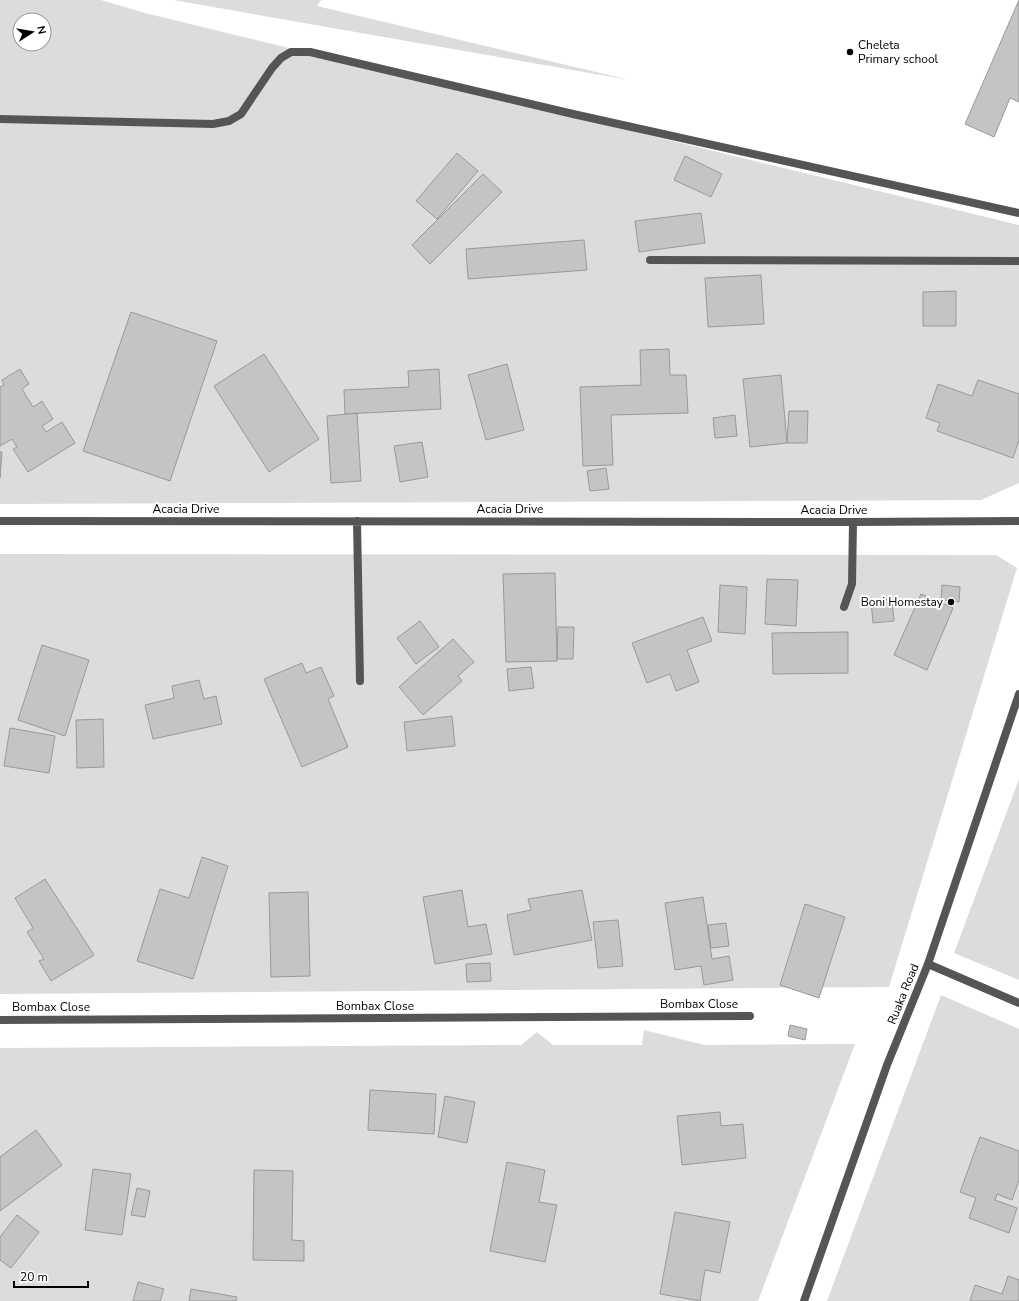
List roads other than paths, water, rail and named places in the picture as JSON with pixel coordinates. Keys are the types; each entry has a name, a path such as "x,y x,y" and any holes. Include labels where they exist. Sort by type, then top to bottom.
{"street":[{"path":"0,118 213,124 229,121 241,114 272,68 281,58 291,52 310,52 573,114 1019,213"},
{"path":"650,260 1019,261"},
{"name":"Acacia Drive","path":"0,521 1019,521"},
{"path":"356,521 360,681"},
{"path":"844,607 852,584 853,522"},
{"name":"Ruaka Road","path":"804,1301 887,1065 928,964 1019,694"},
{"path":"928,964 1019,1003"},
{"name":"Bombax Close","path":"0,1020 750,1016"}],"place":[{"name":"Cheleta Primary school","path":"850,52"},
{"name":"Boni Homestay","path":"951,602"}]}
